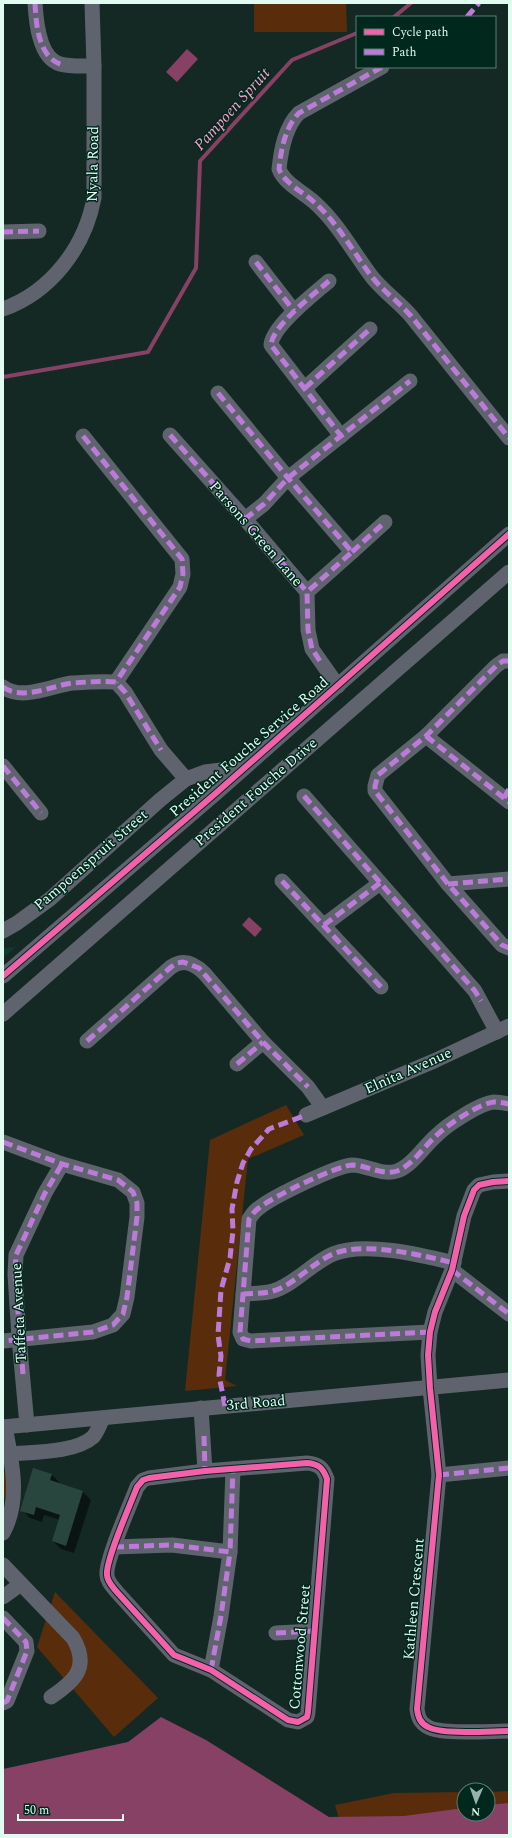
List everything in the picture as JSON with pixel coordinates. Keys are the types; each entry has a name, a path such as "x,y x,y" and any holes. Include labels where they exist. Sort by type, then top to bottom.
{"street":[{"path":"35,3 39,36 44,49 51,58 60,64 94,66"},
{"name":"Nyala Road","path":"3,309 17,304 46,283 66,263 75,250 91,214 94,198 94,66 92,3"},
{"path":"380,68 299,113 289,126 279,169 285,180 303,192 321,208 344,235 382,289 398,301 509,438"},
{"path":"3,232 38,231"},
{"path":"256,262 294,311"},
{"path":"329,281 294,311 274,335 271,344 341,436"},
{"path":"305,388 370,329"},
{"path":"245,519 264,504 288,478 410,381"},
{"path":"218,393 288,478 352,552"},
{"path":"83,436 182,559 183,568 180,587 116,682"},
{"name":"Parsons Green Lane","path":"170,436 245,519 307,592 308,630 312,649 338,686"},
{"path":"307,592 385,522"},
{"name":"President Fouche Service Road","path":"3,976 338,686 509,534"},
{"name":"President Fouche Drive","path":"3,1014 509,572"},
{"path":"509,661 503,661 490,671 426,736 378,776 374,786 375,791 448,884 502,945 509,948"},
{"path":"3,687 8,691 24,693 71,684 98,681 116,682 125,692 162,750 186,779"},
{"path":"426,736 507,796"},
{"path":"3,766 41,813"},
{"name":"Pampoenspruit Street","path":"3,931 18,923 50,899 160,800 186,779 205,772 245,767"},
{"path":"304,796 475,991 503,1029"},
{"path":"448,884 509,879"},
{"path":"282,881 381,987"},
{"path":"324,925 380,882"},
{"path":"87,1041 171,967 177,963 183,962 193,965 206,974 263,1042 308,1087 323,1108"},
{"name":"Elnita Avenue","path":"306,1115 503,1029"},
{"path":"237,1064 263,1042"},
{"path":"430,1332 246,1340 241,1336 240,1332 247,1227 252,1214 261,1206 298,1186 350,1165 395,1172 408,1164 437,1135 454,1121 493,1102 509,1104"},
{"path":"3,1142 62,1164 118,1180 133,1192 137,1203 137,1216 127,1297 123,1314 113,1325 93,1332 19,1338 3,1341"},
{"name":"Taffeta Avenue","path":"27,1425 19,1338 15,1274 16,1255 45,1193 62,1164"},
{"name":"Kathleen Crescent","path":"509,1181 479,1185 474,1190 464,1216 453,1267 435,1312 430,1332 428,1355 430,1388 439,1475 417,1709 419,1719 429,1728 438,1731 509,1731"},
{"path":"242,1294 273,1291 282,1287 321,1260 351,1249 363,1248 420,1255 453,1267 509,1314"},
{"name":"3rd Road","path":"4,1427 509,1380"},
{"path":"201,1408 205,1471"},
{"path":"11,1454 80,1445 92,1438 102,1418"},
{"path":"3,1533 12,1508 14,1490 11,1454 4,1427"},
{"name":"Cottonwood Street","path":"307,1463 318,1465 325,1472 327,1480 308,1712 307,1717 303,1721 298,1722 288,1720 211,1670 174,1655 109,1582 106,1574 114,1547 138,1487 143,1480 205,1471 307,1463"},
{"path":"439,1475 509,1468"},
{"path":"211,1670 221,1616 230,1552 233,1469"},
{"path":"114,1547 172,1545 230,1552"},
{"path":"3,1565 73,1638 80,1650 80,1665 69,1685 51,1697"},
{"path":"3,1597 21,1584"},
{"path":"3,1618 26,1642 27,1651 7,1701 3,1703"},
{"name":"Cottonwood Street","path":"276,1632 314,1631"}],"shaded area":[{"path":"254,3 346,3 347,32 254,32"},
{"path":"187,49 198,59 177,82 166,72"},
{"path":"249,917 262,929 255,937 242,925"},
{"path":"16,947 3,958 3,948"},
{"path":"286,1105 304,1135 248,1159 225,1380 237,1386 185,1391 210,1140"},
{"path":"3,1467 8,1486 3,1504"},
{"path":"55,1592 158,1698 114,1737 37,1647"},
{"path":"161,1717 206,1740 329,1817 404,1816 456,1809 456,1822 496,1822 496,1804 509,1803 509,1835 3,1835 3,1769 128,1742"},
{"path":"509,1791 509,1835 344,1835 335,1805 394,1793 456,1792 456,1822 496,1822 496,1792"}],"building":[{"path":"33,1468 52,1474 50,1480 83,1491 66,1546 52,1541 60,1515 36,1507 34,1515 20,1511"}],"waterway":[{"name":"Pampoen Spruit","path":"395,16 411,3"},
{"name":"Pampoen Spruit","path":"3,377 148,352 196,268 200,161 292,60 356,33"}],"marked path":[{"path":"35,3 36,20 40,40 49,56 55,62 64,65"},
{"path":"468,16 479,3"},
{"path":"380,68 299,113 290,125 284,139 279,169 281,174 289,183 314,202 331,219 372,277 411,316 509,438"},
{"path":"3,232 39,231"},
{"path":"256,262 294,311"},
{"path":"329,281 304,302 286,320 273,337 271,345 341,436"},
{"path":"305,388 370,329"},
{"path":"245,519 264,504 288,478 410,381"},
{"path":"218,393 288,478 352,552 307,592"},
{"path":"170,435 245,519 307,592 308,630 312,649 322,664"},
{"path":"83,436 182,559 183,574 180,587 116,682"},
{"path":"352,552 385,522"},
{"path":"509,661 503,661 496,666 426,736 378,775 375,786 375,791 448,884 502,945 509,948"},
{"path":"3,687 19,693 28,693 72,683 116,682 125,692 161,750"},
{"path":"426,736 509,802"},
{"path":"3,766 41,813"},
{"path":"504,798 509,789"},
{"path":"304,796 475,991 481,1001"},
{"path":"448,884 509,879"},
{"path":"282,881 381,987"},
{"path":"324,925 380,883"},
{"path":"87,1041 171,967 177,963 183,962 199,968 263,1042 308,1087"},
{"path":"237,1064 263,1042"},
{"path":"430,1332 251,1341 243,1339 240,1332 249,1219 257,1209 266,1203 319,1176 344,1167 358,1165 386,1172 397,1171 413,1160 432,1139 464,1115 488,1103 496,1102 509,1104"},
{"path":"225,1406 219,1375 221,1356 218,1335 221,1290 230,1258 233,1231 232,1209 237,1182 243,1163 251,1149 269,1129 306,1115"},
{"path":"3,1142 62,1164 118,1180 133,1192 137,1203 137,1217 127,1297 123,1314 113,1325 93,1332 3,1341"},
{"path":"23,1374 15,1274 16,1255 45,1193 62,1164"},
{"path":"243,1294 266,1293 281,1288 325,1258 346,1250 376,1249 393,1251 426,1256 454,1263"},
{"path":"452,1270 509,1314"},
{"path":"204,1436 205,1471"},
{"path":"439,1475 509,1468"},
{"path":"114,1547 172,1545 230,1552 233,1469"},
{"path":"211,1670 221,1616 230,1552"},
{"path":"3,1618 26,1642 27,1651 7,1701 3,1703"},
{"path":"276,1633 314,1631"}],"cycle path":[{"path":"3,976 216,793 509,534"},
{"path":"509,1181 479,1185 474,1190 464,1216 452,1270 435,1312 430,1332 428,1355 430,1388 439,1475 417,1709 421,1722 428,1727 435,1729 455,1732 509,1731"},
{"path":"307,1463 315,1464 320,1467 327,1479 308,1712 307,1717 298,1722 288,1720 211,1670 174,1655 116,1591 107,1577 107,1568 119,1532 137,1487 143,1480 205,1471 307,1463"}]}
